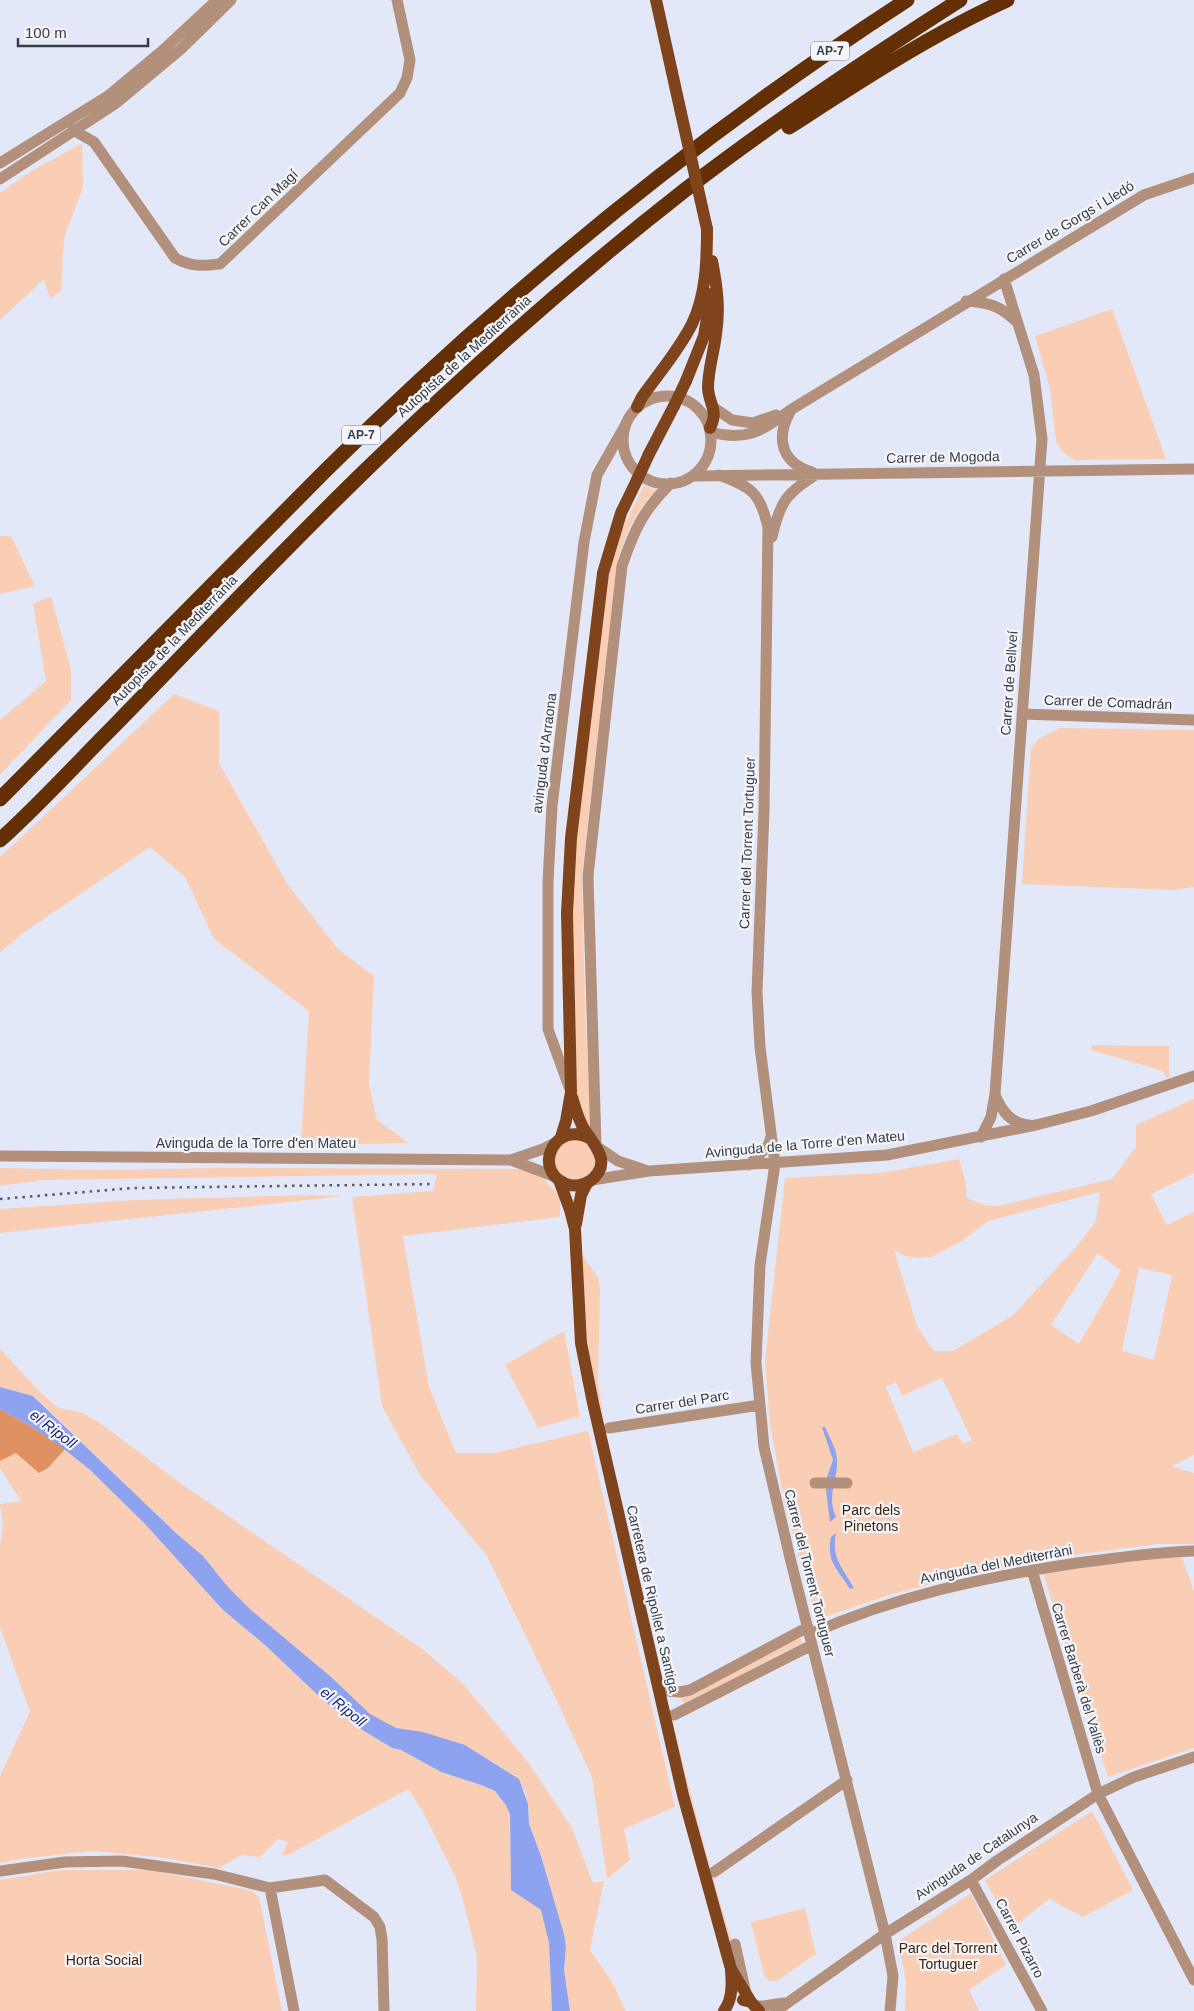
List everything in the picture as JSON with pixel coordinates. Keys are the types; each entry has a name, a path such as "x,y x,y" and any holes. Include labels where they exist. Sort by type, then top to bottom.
{"highway":[{"name":"Autopista de la Mediterrània","path":"0,799 350,446 480,324 572,246 666,172 841,43 907,0"},
{"name":"Autopista de la Mediterrània","path":"0,840 331,504 414,423 483,360 590,267 688,188 861,64 960,0"},
{"path":"738,151 773,138 896,60 962,21 1007,0"}],"main road":[{"path":"656,0 707,229 718,295 716,334 708,386 715,415 710,430"},
{"path":"637,407 684,337 697,311 705,271 707,229"},
{"path":"575,1229 570,1210 557,1178 552,1172 549,1159 566,1121 571,1092 567,896 572,830 603,573 621,513 686,381 700,348 712,291 712,261"},
{"path":"571,1092 579,1118 595,1144 600,1165 581,1196 575,1229"},
{"path":"558,1140 577,1134 595,1144"},
{"path":"557,1178 567,1184 576,1185 589,1181"},
{"name":"Carretera de Ripollet a Santiga","path":"575,1229 581,1343 592,1402 681,1787 731,1969"},
{"path":"731,1969 753,2004"},
{"path":"726,2008 731,1989 731,1969"},
{"path":"726,2008 736,2001 753,2004"}],"street":[{"path":"0,163 108,96 162,51 217,0"},
{"path":"0,179 115,104 181,49 231,0"},
{"name":"Carrer Can Magí","path":"73,130 94,142 175,258 184,263 200,266 220,264 400,93 407,78 410,60 398,0"},
{"name":"Carrer de Gorgs i Lledó","path":"710,430 730,437 742,436 765,428 792,409 966,301 1144,195 1194,178"},
{"name":"Carrer de Bellveí","path":"981,1137 990,1117 995,1094 1042,439 1034,375 1020,324 1004,278"},
{"path":"966,301 990,304 1004,310 1020,324"},
{"path":"657,397 678,398 692,404 699,410 710,430 710,449 702,467 692,476 672,483 661,483 646,478 634,469 626,456 623,439 626,424 637,407 657,397"},
{"name":"Carrer de Gorgs i Lledó","path":"713,407 732,420 753,423 792,409"},
{"path":"792,409 784,423 781,435 784,450 791,460 803,469 817,474"},
{"name":"avinguda d'Arraona","path":"571,1092 548,1029 548,882 552,806 584,542 597,475 626,424"},
{"name":"Carrer de Mogoda","path":"692,476 1194,469"},
{"name":"Carrer del Torrent Tortuguer","path":"768,551 780,507 796,487 817,474"},
{"name":"Carrer del Torrent Tortuguer","path":"719,475 740,482 753,492 763,506 768,528 764,811 757,992 760,1047 775,1164 760,1265 756,1363 764,1447 885,1934 893,1976 890,2011"},
{"path":"595,1144 588,876 622,566 631,538 652,501 672,483"},
{"name":"Carrer de Comadrán","path":"1022,714 1194,720"},
{"name":"Avinguda de la Torre d'en Mateu","path":"589,1181 649,1171 888,1155 1036,1125 1090,1111 1194,1076"},
{"path":"995,1094 1007,1116 1018,1124 1036,1125"},
{"path":"749,1165 768,1146 771,1135"},
{"name":"Avinguda de la Torre d'en Mateu","path":"0,1156 511,1160 543,1149 558,1140"},
{"name":"Avinguda de la Torre d'en Mateu","path":"595,1144 618,1162 649,1171"},
{"name":"Avinguda de la Torre d'en Mateu","path":"511,1160 557,1178"},
{"name":"Carrer del Parc","path":"609,1428 760,1406"},
{"path":"815,1483 847,1483"},
{"name":"Avinguda del Mediterràni","path":"668,1691 680,1692 690,1690 810,1635 914,1596 959,1584 1032,1570 1132,1556 1194,1551"},
{"name":"Carrer Barberà del Vallès","path":"1032,1570 1098,1794 1194,1980"},
{"name":"Avinguda del Mediterràni","path":"674,1715 810,1635"},
{"name":"Avinguda de Catalunya","path":"776,2011 885,1934 971,1880 1098,1794 1134,1776 1194,1757"},
{"path":"714,1872 847,1780"},
{"path":"0,1871 65,1862 122,1861 214,1874 270,1888 325,1880 374,1917 380,1927 384,2011"},
{"name":"Carrer Pizarro","path":"971,1880 1042,2011"},
{"path":"270,1888 294,2011"},
{"path":"735,1944 753,2004"},
{"name":"Avinguda de Catalunya","path":"753,2004 764,2006 786,2003"}],"green space":[{"path":"82,143 83,187 64,238 61,291 50,299 44,279 0,320 0,193 30,172"},
{"path":"1112,309 1166,459 1074,460 1061,450 1056,441 1050,389 1035,336"},
{"path":"644,486 656,490 642,506 633,522 618,559 582,875 585,1008 592,1132 585,1124 577,1101 572,879 609,569 622,529"},
{"path":"0,536 11,536 35,586 0,594"},
{"path":"51,597 71,669 71,700 0,775 0,720 46,681 33,603"},
{"path":"174,694 219,711 219,763 288,885 338,949 374,976 369,1084 377,1120 409,1143 301,1145 309,1011 214,939 185,877 150,847 26,931 0,952 0,857"},
{"path":"1060,728 1194,730 1194,887 1174,890 1022,884 1031,748 1040,738"},
{"path":"1092,1045 1169,1046 1169,1077 1166,1078 1164,1072 1160,1070 1091,1050"},
{"name":"Parc dels Pinetons","path":"1194,1099 1194,1173 1151,1194 1167,1225 1194,1212 1194,1455 1172,1466 1194,1473 1194,1544 1157,1544 1081,1554 941,1581 889,1595 816,1620 785,1505 770,1425 765,1361 785,1178 880,1173 959,1159 965,1179 967,1198 984,1205 998,1206 1112,1179 1136,1147 1136,1125","holes":["1100,1192 1096,1221 1077,1246 1012,1316 953,1351 934,1351 917,1326 894,1250 905,1256 931,1257 962,1241 988,1221","1098,1253 1121,1271 1079,1344 1051,1325","1139,1268 1172,1275 1154,1360 1122,1351","942,1378 972,1440 963,1444 957,1434 913,1452 886,1387 896,1382 902,1396"]},
{"path":"575,1139 591,1148 596,1166 582,1183 557,1175 553,1155 561,1144"},
{"path":"0,1168 100,1170 224,1168 516,1169 537,1172 560,1196 560,1217 403,1236 429,1387 456,1453 494,1453 588,1431 675,1807 624,1829 630,1860 607,1879 592,1777 554,1695 487,1556 420,1475 382,1406 352,1197 433,1191 437,1174 42,1180 0,1186"},
{"path":"308,1195 344,1196 0,1233 0,1209 134,1200"},
{"path":"582,1254 598,1278 600,1288 598,1382 605,1426 587,1339"},
{"path":"564,1331 580,1416 538,1428 505,1365"},
{"path":"0,1349 41,1393 58,1408 80,1412 100,1423 183,1485 425,1651 464,1685 528,1762 572,1828 593,1883 604,1881 590,1950 612,1982 626,2011 570,2011 564,1970 566,1947 564,1934 541,1856 529,1824 529,1811 525,1791 514,1775 465,1745 423,1732 396,1728 376,1719 365,1711 330,1676 251,1610 228,1587 203,1556 177,1534 34,1396 0,1387"},
{"path":"65,1449 89,1469 145,1524 223,1610 265,1645 323,1700 356,1726 392,1748 401,1750 441,1772 494,1791 505,1804 510,1814 511,1890 541,1910 549,1943 552,2011 476,2011 477,1957 463,1900 455,1876 423,1812 408,1789 288,1855 282,1855 288,1842 278,1839 260,1857 242,1855 219,1868 159,1857 92,1851 19,1859 0,1863 0,1776 30,1712 0,1627 0,1546 3,1525 0,1504 21,1501 0,1468 0,1461 16,1453 48,1468"},
{"path":"617,1480 655,1649 649,1623"},
{"path":"1182,1557 1194,1591 1194,1748 1108,1777 1043,1573 1130,1560"},
{"path":"800,1636 802,1643 684,1704 681,1698"},
{"path":"655,1649 680,1753 733,1946 731,1948 683,1772"},
{"path":"1092,1811 1133,1890 1083,1917 1049,1899 1011,1929 985,1880"},
{"name":"Horta Social","path":"60,1870 149,1870 250,1890 259,1897 282,2011 0,2011 0,1880"},
{"name":"Parc del Torrent Tortuguer","path":"971,1893 1006,1965 969,1990 979,2011 905,2011 906,1980 898,1944 900,1940"},
{"path":"805,1908 816,1954 777,1981 769,1981 764,1975 751,1922"}],"shaded area":[{"path":"0,1409 29,1425 65,1449 48,1468 39,1473 16,1453 0,1461"}],"water":[{"name":"el Ripoll","path":"0,1387 33,1396 177,1534 203,1556 228,1587 251,1610 330,1676 370,1714 396,1728 423,1732 465,1745 519,1779 528,1804 529,1824 541,1856 564,1934 566,1947 564,1970 570,2011 552,2011 549,1943 541,1910 511,1890 510,1814 495,1791 441,1772 401,1750 392,1748 356,1726 323,1700 265,1645 223,1610 145,1524 89,1469 29,1425 0,1409"},
{"path":"822,1427 825,1427 833,1443 837,1460 832,1495 833,1509 836,1517 830,1522 826,1490 827,1477 833,1460"},
{"path":"836,1533 836,1556 854,1588 850,1589 837,1571 832,1560 830,1553 831,1537"}],"railway":[{"path":"0,1199 133,1188 432,1184"}]}
